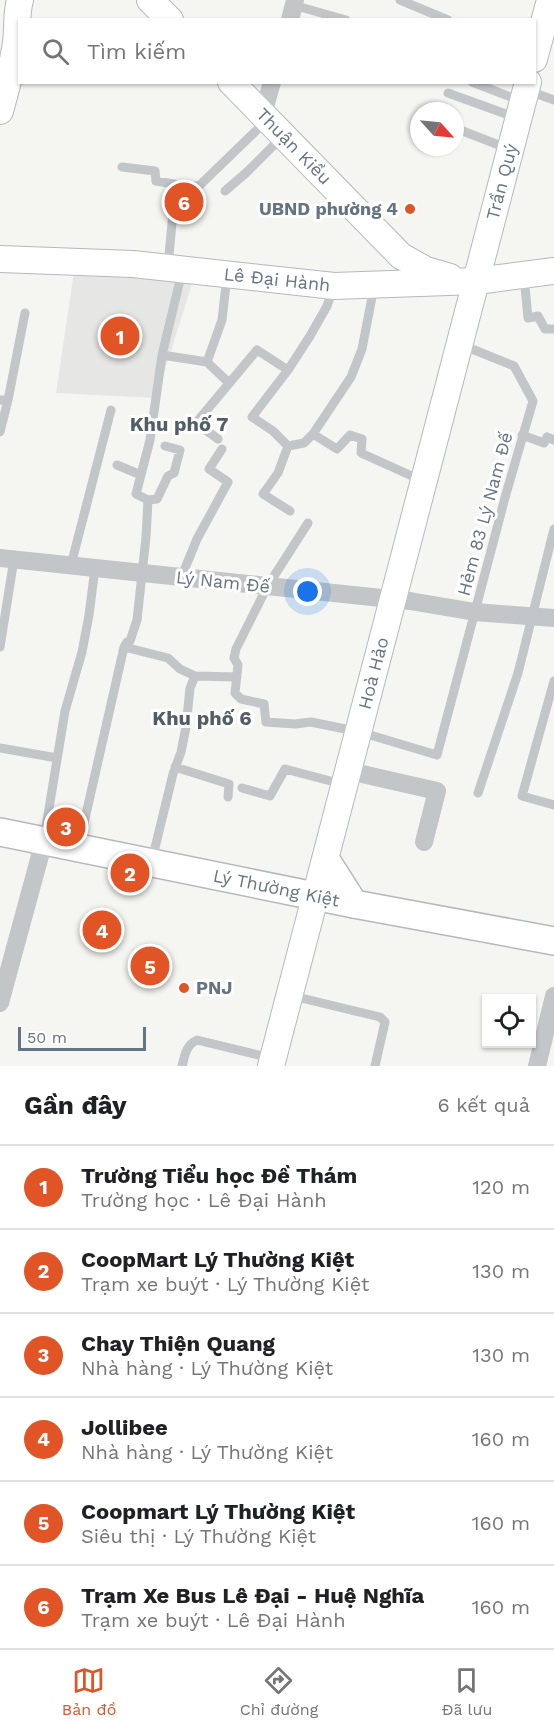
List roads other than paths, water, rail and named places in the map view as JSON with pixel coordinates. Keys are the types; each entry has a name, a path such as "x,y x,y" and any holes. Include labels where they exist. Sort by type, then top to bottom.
{"main road":[{"name":"Lý Thường Kiệt","path":"0,832 354,904 554,941"},
{"path":"326,860 354,904"}],"street":[{"path":"0,34 18,5"},
{"path":"0,111 12,67 18,5"},
{"path":"536,54 551,6"},
{"name":"Thuận Kiều","path":"233,84 401,256 442,276 477,281"},
{"path":"263,114 271,84"},
{"name":"Trần Quý","path":"477,281 524,98"},
{"name":"Lê Đại Hành","path":"0,259 133,264 334,286 477,281 554,271"},
{"name":"Hoà Hảo","path":"272,1062 477,281"},
{"name":"Lý Nam Đế","path":"7,558 410,602 475,612 554,618"},
{"path":"347,778 437,791 424,842"},
{"path":"0,1003 44,841"},
{"path":"538,1066 554,996"}],"lane":[{"path":"400,0 443,18"},
{"path":"293,8 336,18"},
{"path":"478,84 524,98"},
{"path":"448,93 554,100"},
{"path":"175,191 200,185 261,126 263,114"},
{"path":"464,132 511,150"},
{"path":"225,190 247,172 283,135"},
{"path":"122,167 155,171 156,181 174,184 175,191 175,269 150,440 136,494 148,500 157,499 168,476 174,473 180,450 165,446"},
{"path":"207,362 222,320 227,274"},
{"path":"523,275 528,318 538,316 545,329 554,329"},
{"path":"288,446 304,443 314,434 351,377 362,349 375,285"},
{"path":"288,446 273,431 252,417 288,370 327,306 334,286"},
{"path":"0,432 4,400 25,313"},
{"name":"Hẻm 83 Lý Nam Đế","path":"360,732 437,755 532,401 514,366 460,344"},
{"path":"218,439 196,423 257,350 288,370"},
{"path":"162,355 207,362 229,383"},
{"path":"70,565 111,410"},
{"path":"524,430 544,443 547,437 554,440"},
{"path":"314,434 337,449 350,435 362,440 361,453 424,482"},
{"path":"288,446 278,473 263,494 290,511"},
{"path":"182,578 197,539 228,482 209,469 222,449"},
{"path":"117,465 141,475"},
{"path":"79,848 124,647 130,641 137,620 148,500"},
{"path":"308,524 267,587 236,649 234,658 238,665 235,693 241,699 264,704 266,722 295,724 311,722 360,732"},
{"path":"478,793 518,673 532,616 550,566 554,529"},
{"path":"0,647 7,558"},
{"path":"44,841 65,711 90,615 95,568"},
{"path":"124,647 168,658 180,669 195,676 237,677"},
{"path":"152,863 186,727 190,688 195,676"},
{"path":"554,681 522,796 554,805"},
{"path":"0,748 57,758"},
{"path":"175,767 229,784 228,796"},
{"path":"242,788 270,796 285,770 347,778"},
{"path":"290,995 380,1017 385,1022 375,1066"},
{"path":"182,1066 187,1049 197,1040 272,1062"}],"place":[{"name":"Trạm Xe Bus Lê Đại - Huệ Nghĩa","path":"184,202"},
{"name":"UBND phường 4","path":"410,209"},
{"name":"Trường Tiểu học Đề Thám","path":"120,336"},
{"name":"Chay Thiện Quang","path":"66,827"},
{"name":"CoopMart Lý Thường Kiệt","path":"130,873"},
{"name":"Jollibee","path":"102,930"},
{"name":"Coopmart Lý Thường Kiệt","path":"150,966"},
{"name":"PNJ","path":"184,988"}],"district":[{"name":"Khu phố 7","path":"179,424"},
{"name":"Khu phố 6","path":"202,718"}]}
